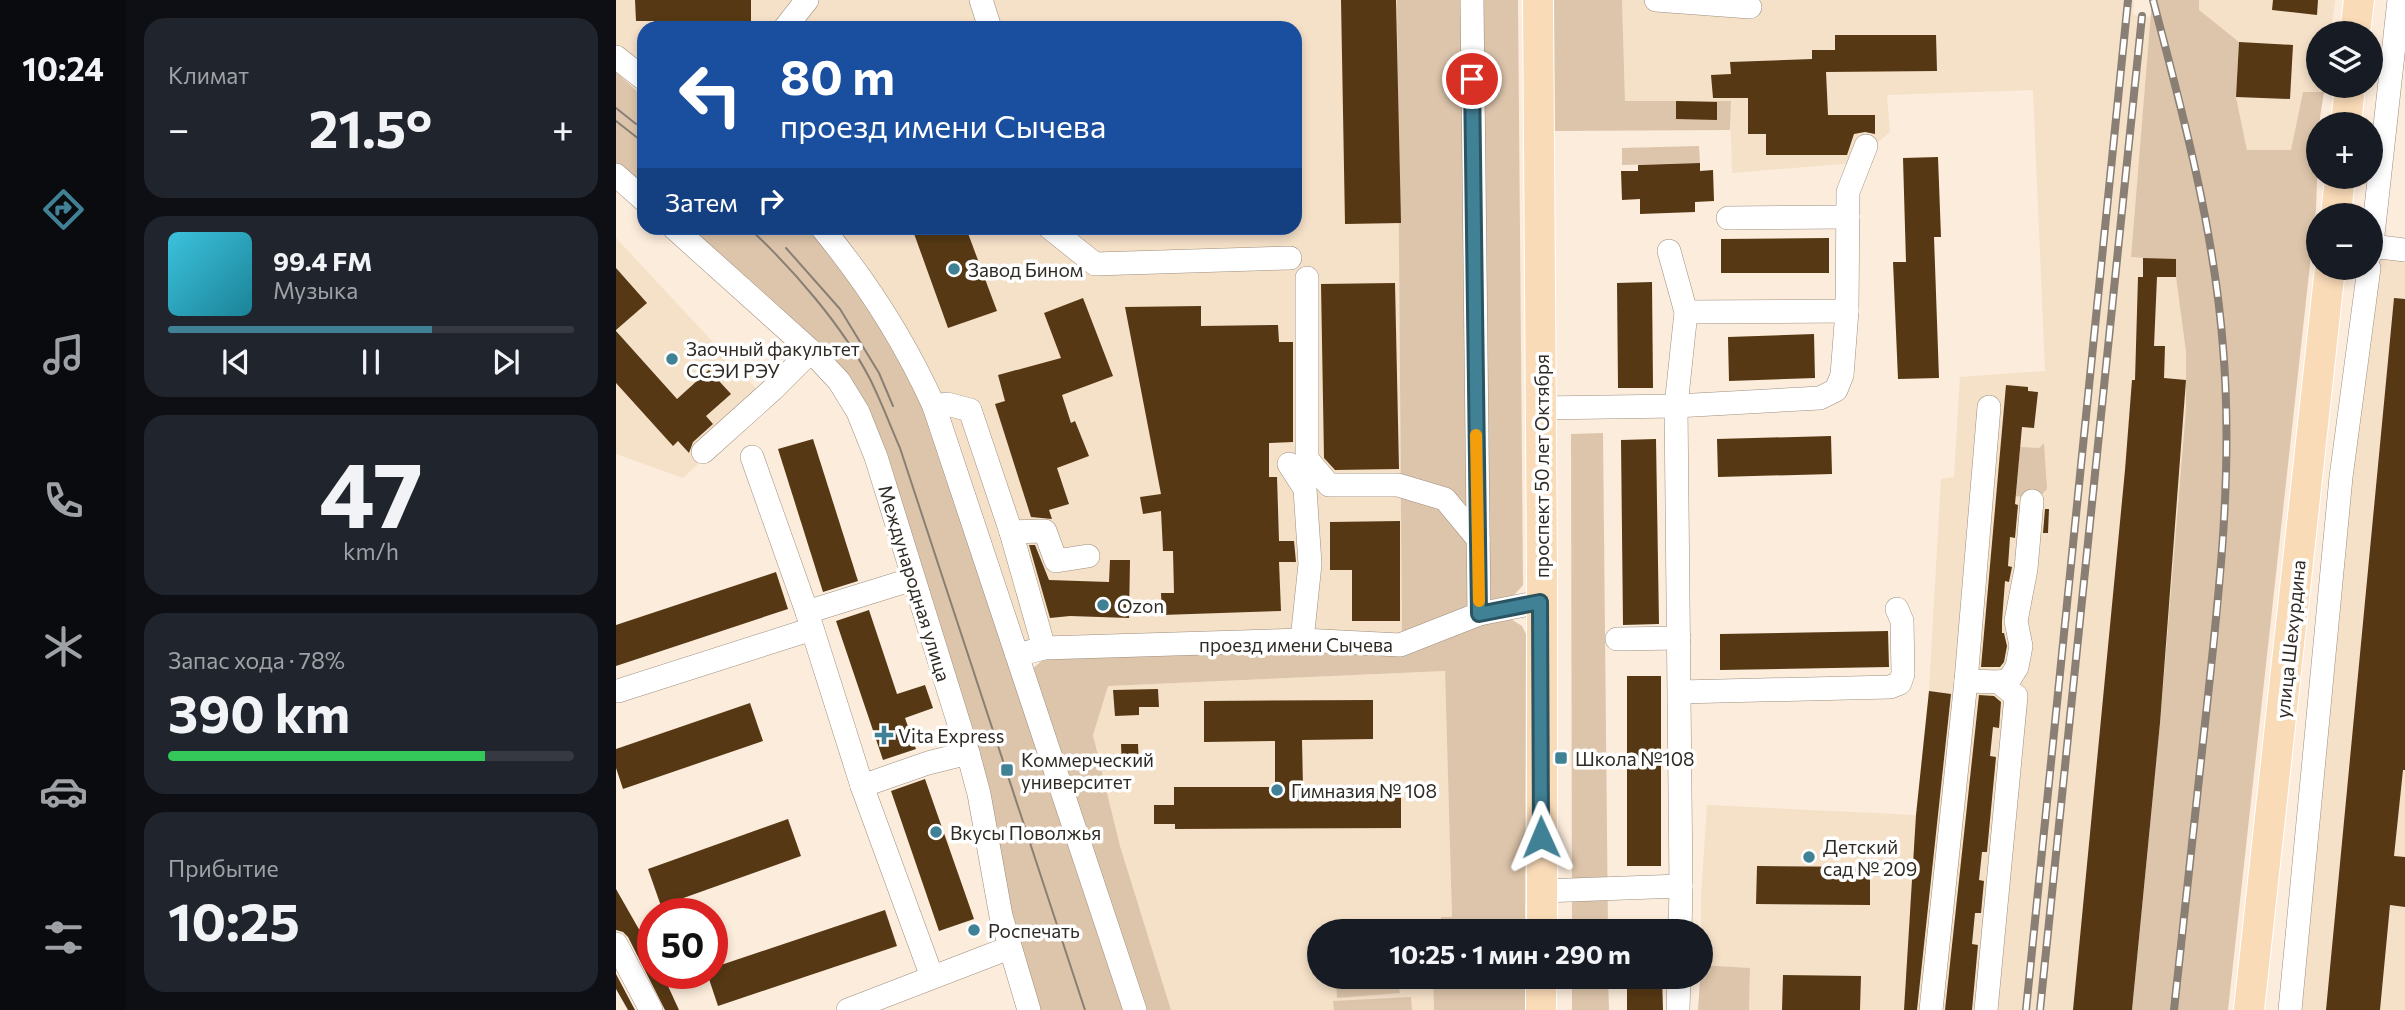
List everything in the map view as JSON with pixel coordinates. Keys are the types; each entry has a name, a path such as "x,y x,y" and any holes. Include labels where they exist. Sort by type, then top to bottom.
{"main road":[{"name":"проспект 50 лет Октября","path":"1538,0 1542,919"},
{"path":"2356,21 2359,0"},
{"name":"улица Шехурдина","path":"2249,1010 2329,280"},
{"path":"1541,1010 1542,989"}],"street":[{"path":"790,21 807,0"},
{"path":"981,0 988,21"},
{"path":"1472,0 1479,614"},
{"path":"1657,0 1750,7"},
{"path":"2377,203 2399,0"},
{"path":"616,57 637,74"},
{"path":"1541,408 1676,406 1820,398 1836,390 1842,375 1847,311 1848,192 1866,146"},
{"path":"616,175 637,194"},
{"path":"1728,218 1848,217"},
{"name":"Международная улица","path":"682,235 811,351 839,382 858,412 876,457 968,753 979,794 1009,948 1028,1010"},
{"path":"828,235 851,262 894,327 933,406 1135,1010"},
{"path":"1060,235 1095,264 1290,258"},
{"path":"2383,248 2405,250"},
{"path":"1669,251 1686,312 1676,406 1680,919"},
{"path":"1307,278 1307,459 1329,485 1398,485 1445,499 1478,539"},
{"path":"2290,1010 2341,477 2367,280"},
{"path":"1686,312 1847,311"},
{"path":"703,452 811,351"},
{"path":"933,406 947,404 971,410 1011,533 1044,649"},
{"path":"1931,1010 1966,681 1989,407"},
{"path":"752,457 810,621 862,786 932,977"},
{"path":"1289,464 1305,489 1310,564 1302,640"},
{"path":"1966,681 2009,680 2017,667 2021,646 2016,621 2026,569 2032,501"},
{"path":"1011,533 1045,531 1056,561 1088,556"},
{"path":"618,691 810,621 913,579"},
{"path":"2291,639 2330,582"},
{"name":"проезд имени Сычева","path":"1017,655 1044,649 1302,640 1400,645 1479,614 1540,602"},
{"path":"1680,692 1890,687 1900,683 1902,674 1902,621 1897,609"},
{"path":"1617,639 1679,638"},
{"path":"1986,1010 2016,696 1999,682"},
{"path":"862,786 968,753"},
{"path":"1542,891 1681,886"},
{"path":"616,944 651,1010"},
{"path":"848,1010 1009,948"},
{"path":"1678,1010 1679,989"}],"shaded area":[{"path":"616,0 1397,0 1402,637 1024,640 1015,628 897,313 860,256 841,235 1302,235 1302,21 637,21 637,62 616,46"},
{"path":"1397,0 1518,0 1523,585 1508,602 1402,637"},
{"path":"1553,0 1622,0 1625,101 1731,101 1730,130 1554,131"},
{"path":"1622,0 2134,0 2133,15 2151,17 2131,257 2176,259 2186,352 2186,408 2160,723 2132,1010 1749,1010 1750,968 1713,966 1713,919 1701,919 1707,805 1916,815 1929,691 1941,479 1954,477 1960,377 2045,371 2033,90 1887,95 1890,132 1854,163 1732,173 1730,101 1625,101"},
{"path":"2152,0 2199,0 2199,10 2239,42 2236,97 2247,150 2291,150 2303,92 2306,92 2306,98 2323,98 2321,112 2306,112 2306,189 2317,189 2316,203 2306,203 2306,280 2308,280 2228,1010 2132,1010 2160,723 2186,408 2186,352 2176,260 2131,257"},
{"path":"2199,0 2335,0 2332,21 2306,21 2306,92 2303,92 2291,150 2247,150 2236,97 2199,10"},
{"path":"616,72 637,91 637,182 616,163"},
{"path":"1699,146 1700,163 1622,165 1622,148"},
{"path":"695,235 813,235 843,269 882,324 928,416 1128,1010 1037,1010 868,409"},
{"name":"Заочный факультет ССЭИ РЭУ","path":"616,238 767,400 683,478 616,454"},
{"path":"2405,257 2405,1010 2297,1010 2368,280 2383,280 2383,259"},
{"path":"1603,433 1608,919 1572,919 1571,434"},
{"path":"2044,443 2047,489 2038,499 2016,496 2020,447 2039,448"},
{"path":"1509,618 1522,626 1526,634 1525,919 1441,919 1452,917 1445,671 1108,686 1093,735 1120,846 1171,1010 1143,1010 1032,669 1044,659 1336,641"},
{"name":"Гимназия № 108","path":"1445,671 1452,917 1307,919 1307,989 1433,989 1434,1010 1171,1010 1120,846 1093,735 1107,686"},
{"path":"1713,966 1750,968 1749,1010 1698,1010 1699,989 1713,989"},
{"path":"1337,989 1399,989 1400,993 1337,998"},
{"path":"1433,989 1525,989 1525,1010 1434,1010"},
{"path":"1572,989 1608,989 1609,1010 1572,1010"},
{"path":"1411,997 1412,1010 1334,1010 1333,1001"}],"building":[{"path":"635,0 751,0 751,21 636,21"},
{"path":"1341,0 1396,0 1401,223 1345,224"},
{"path":"2273,0 2318,0 2317,15 2272,10"},
{"path":"1835,35 1936,35 1937,71 1826,72 1828,115 1875,115 1875,134 1854,134 1847,155 1766,155 1766,134 1748,134 1748,98 1713,98 1711,75 1731,74 1730,62 1812,59 1812,50 1835,50"},
{"path":"2239,42 2293,45 2290,99 2236,97"},
{"path":"1676,101 1717,102 1717,120 1676,119"},
{"path":"1938,157 1941,237 1934,237 1939,378 1898,379 1893,262 1906,262 1903,158"},
{"path":"1700,163 1700,171 1713,170 1714,201 1695,202 1695,212 1640,214 1640,199 1622,200 1621,171 1638,171 1638,165"},
{"name":"Завод Бином","path":"915,235 969,235 997,311 948,328"},
{"path":"1829,238 1829,273 1721,273 1721,239"},
{"path":"2143,258 2176,259 2176,277 2157,277 2154,346 2165,346 2164,378 2186,380 2160,723 2132,1010 2073,1010 2132,380 2135,380 2138,277 2143,277"},
{"path":"616,268 647,303 616,330"},
{"path":"1652,282 1653,388 1618,388 1617,283"},
{"path":"1395,283 1399,469 1335,470 1324,458 1321,284"},
{"path":"1083,298 1113,376 1062,395 1071,423 1075,421 1089,456 1057,468 1069,504 1049,510 1052,519 1031,517 995,404 1005,401 998,375 1061,358 1044,313"},
{"path":"2394,298 2405,299 2405,770 2394,856 2405,857 2405,907 2390,905 2380,1010 2326,1010"},
{"path":"1201,306 1201,326 1278,325 1279,342 1293,342 1293,442 1269,443 1269,477 1277,477 1279,541 1294,541 1296,562 1279,562 1281,611 1162,615 1161,593 1174,593 1173,551 1163,551 1161,511 1143,514 1140,497 1161,494 1125,307"},
{"path":"616,331 677,399 709,370 731,394 706,416 713,424 693,442 689,453 678,441 673,446 616,383"},
{"path":"1814,334 1815,378 1729,381 1728,337"},
{"path":"2006,385 2028,387 2028,391 2038,392 2034,428 2022,427 2015,504 2018,505 2015,538 2010,537 2008,566 2012,567 2009,582 2005,581 2002,633 2007,646 2004,662 2000,667 1981,667"},
{"path":"1831,436 1832,474 1718,477 1717,439"},
{"path":"813,439 858,581 823,592 778,449"},
{"path":"1656,439 1659,624 1623,625 1621,440"},
{"path":"2045,509 2049,509 2048,533 2043,533"},
{"path":"1400,521 1400,621 1352,621 1352,570 1330,570 1330,522"},
{"path":"1029,545 1035,545 1049,580 1109,582 1110,560 1130,560 1129,618 1050,618"},
{"path":"776,572 788,609 616,666 616,625"},
{"path":"869,610 897,694 925,685 933,708 905,718 916,749 883,760 836,621"},
{"path":"1888,631 1889,667 1720,670 1720,634"},
{"path":"1627,676 1661,676 1661,866 1627,866"},
{"path":"1158,689 1159,707 1139,707 1139,715 1115,716 1113,690"},
{"path":"1929,691 1951,694 1917,1010 1904,1010 1916,815"},
{"path":"1979,695 1994,696 2001,702 1999,728 1993,727 1990,756 1996,757 1987,852 1982,852 1979,880 1984,881 1981,913 1975,913 1972,944 1978,945 1972,1010 1945,1010"},
{"path":"1373,700 1373,739 1302,740 1303,788 1401,787 1401,828 1175,829 1175,824 1154,824 1154,805 1174,805 1174,787 1275,787 1275,741 1204,742 1204,701"},
{"path":"750,703 763,741 623,789 616,768 616,749"},
{"path":"1121,744 1138,744 1139,767 1122,768"},
{"path":"925,779 974,919 939,931 891,791"},
{"path":"788,819 801,856 683,898 658,898 648,869"},
{"path":"1757,866 1870,867 1870,905 1756,904"},
{"path":"616,889 637,926 637,955 628,937 616,930"},
{"path":"885,910 897,946 718,1006 712,989 728,989 728,963"},
{"path":"616,974 635,1010 628,1010 616,989"},
{"path":"1783,975 1861,976 1860,1010 1782,1010"},
{"path":"654,989 669,989 679,1010 665,1010"},
{"path":"1627,989 1662,989 1663,1010 1627,1010"}],"tram line":[{"path":"616,108 636,124"},
{"path":"616,121 637,138"},
{"path":"756,235 799,279 831,318 859,359 882,404 900,448 1085,1010"},
{"path":"786,248 840,309 879,373 893,406"}],"railway":[{"path":"2026,1010 2128,0"},
{"path":"2153,0 2205,215 2219,303 2227,437 2224,526 2212,660 2174,1010"},
{"path":"2040,1010 2142,16"}],"slow traffic":[{"path":"1476,435 1479,601"}],"place":[{"name":"Завод Бином","path":"954,269"},
{"name":"Заочный факультет ССЭИ РЭУ","path":"672,359"},
{"name":"Ozon","path":"1103,605"},
{"name":"Vita Express","path":"884,735"},
{"name":"Школа №108","path":"1561,758"},
{"name":"Коммерческий университет","path":"1007,770"},
{"name":"Гимназия № 108","path":"1277,790"},
{"name":"Вкусы Поволжья","path":"936,832"},
{"name":"Детский сад № 209","path":"1809,857"},
{"name":"Роспечать","path":"974,930"}],"route":[{"path":"1472,79 1479,614 1540,602 1541,837"}]}
